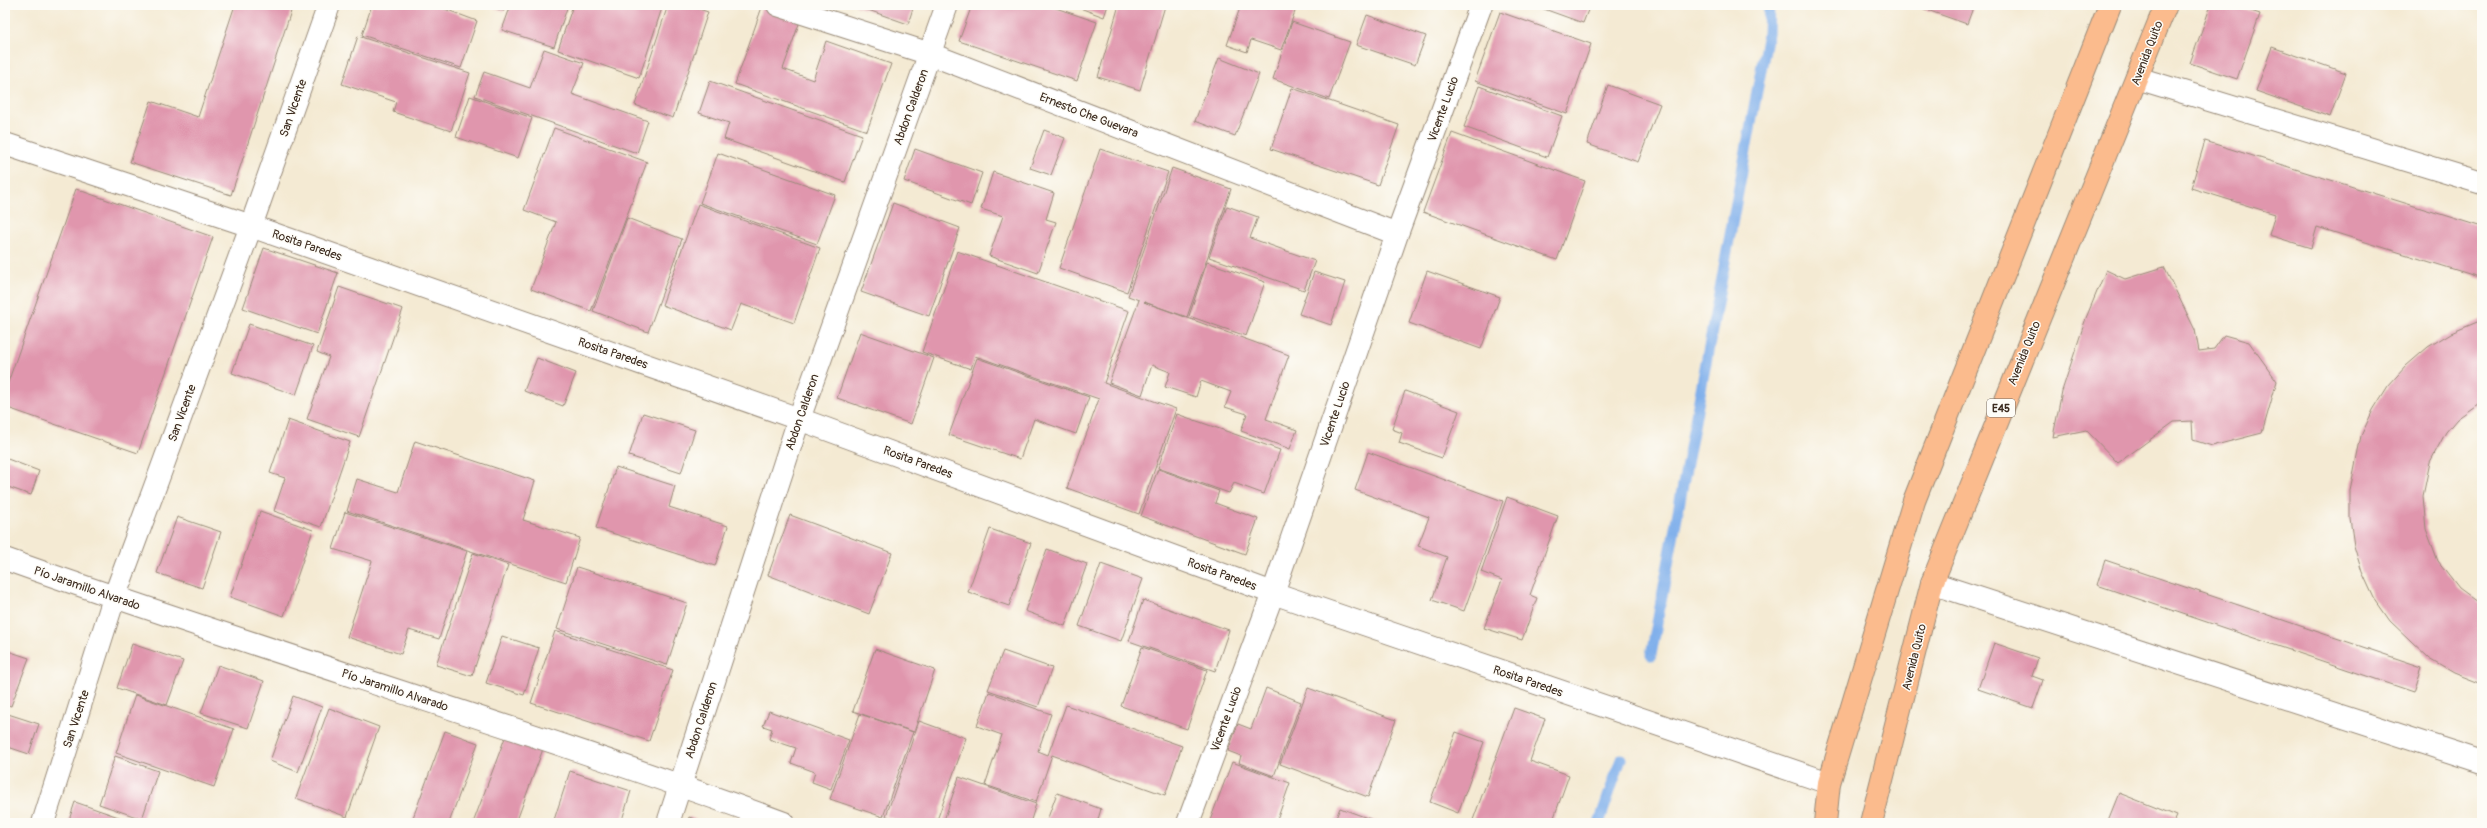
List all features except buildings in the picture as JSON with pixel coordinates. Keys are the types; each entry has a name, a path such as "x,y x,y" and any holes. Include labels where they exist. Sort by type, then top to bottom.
{"highway":[{"path":"1825,823 1829,784 1914,501 2110,5"},
{"name":"Avenida Quito","path":"1873,822 1932,583 2166,5"}],"street":[{"name":"San Vicente","path":"42,823 114,598 251,226 329,5"},
{"name":"Ernesto Che Guevara","path":"778,5 930,54 1397,234"},
{"name":"Abdon Calderon","path":"668,823 799,419 947,5"},
{"name":"Vicente Lucio","path":"1188,823 1273,593 1397,234 1481,5"},
{"path":"2137,78 2482,183"},
{"name":"Rosita Paredes","path":"5,144 251,226 799,419 1273,593 1829,784"},
{"name":"Pío Jaramillo Alvarado","path":"5,559 114,598 680,785 784,823"},
{"path":"1932,583 2482,762"}],"waterway":[{"path":"1651,655 1768,33 1769,5"},
{"path":"1599,823 1621,759"}]}
